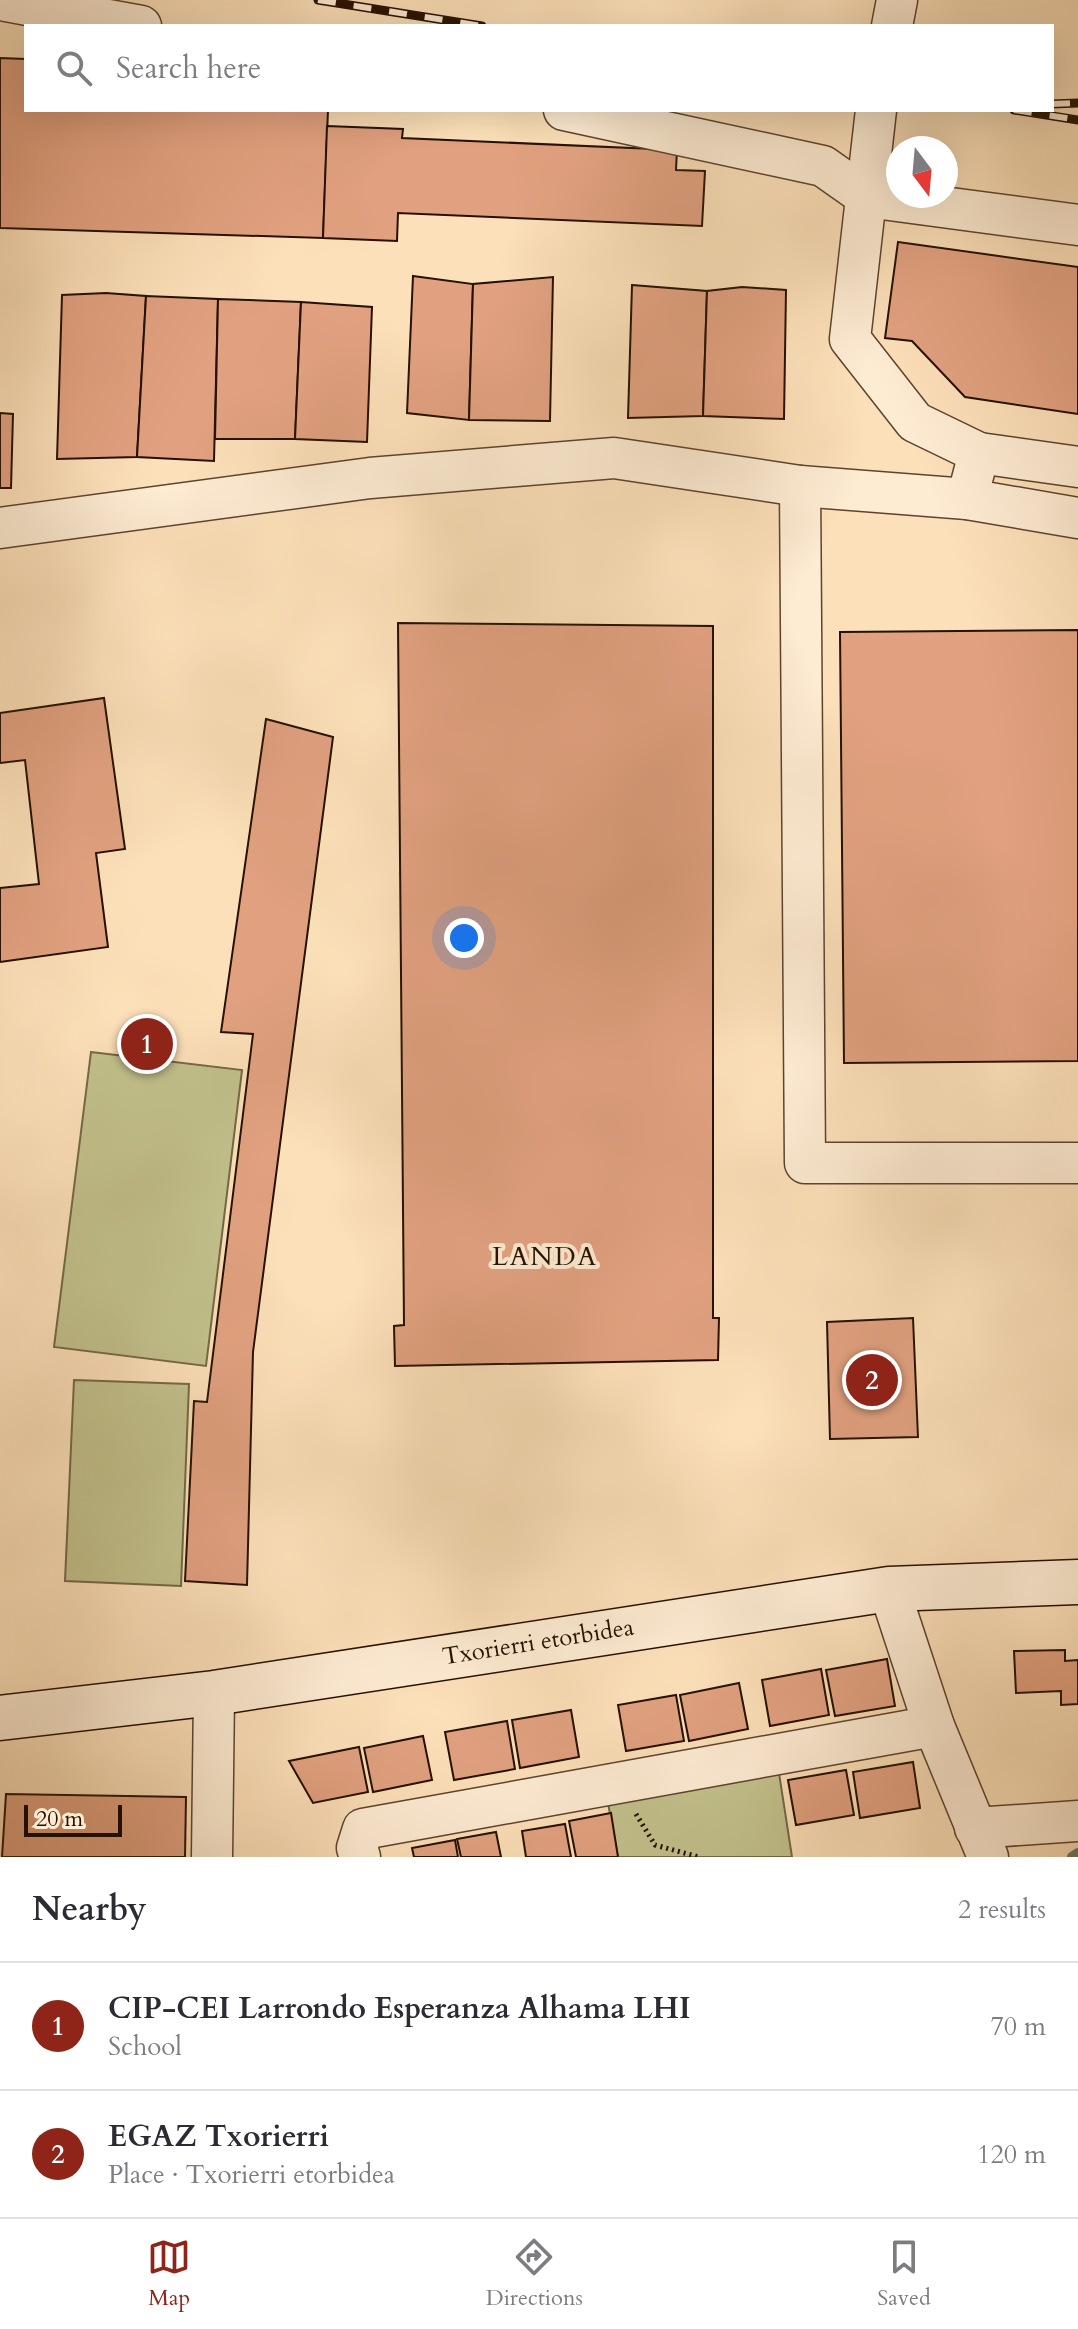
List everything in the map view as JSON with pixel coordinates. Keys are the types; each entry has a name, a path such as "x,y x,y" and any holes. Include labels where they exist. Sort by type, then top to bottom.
{"street":[{"path":"0,0 130,24"},
{"path":"892,24 897,0"},
{"path":"573,112 823,166 867,197 1078,225"},
{"path":"875,113 850,339 915,422 979,453 1078,467"},
{"path":"967,499 979,453"},
{"path":"0,528 370,478 614,458 800,486 967,499 1078,518"},
{"path":"800,486 805,1163 1078,1163"},
{"name":"Txorierri etorbidea","path":"0,1718 214,1693 889,1589 1078,1582"},
{"path":"889,1589 934,1726 982,1842 1078,1821"},
{"path":"212,1857 214,1693"},
{"path":"360,1857 357,1848 363,1829 934,1726"}],"path":[{"path":"634,1811 655,1845 699,1857"}],"shaded area":[{"path":"91,1052 242,1070 206,1366 54,1347"},
{"path":"74,1380 189,1384 181,1586 65,1581"},
{"path":"779,1773 792,1857 618,1857 608,1803"}],"building":[{"path":"0,58 24,59 24,112 328,112 323,238 0,228"},
{"path":"327,126 403,129 402,138 677,150 676,170 705,171 702,226 398,213 397,241 323,238"},
{"path":"898,242 1078,267 1078,414 965,397 912,341 885,338"},
{"path":"413,276 473,284 469,420 407,413"},
{"path":"553,277 550,421 469,420 473,284"},
{"path":"632,285 707,291 703,416 628,418"},
{"path":"742,287 786,290 784,419 703,416 707,291"},
{"path":"106,293 146,296 137,457 57,459 62,295"},
{"path":"146,296 218,299 214,461 137,457"},
{"path":"218,299 301,302 295,439 215,439"},
{"path":"301,302 372,307 367,442 295,439"},
{"path":"0,413 13,414 11,488 0,488"},
{"path":"398,623 713,626 713,1318 719,1318 718,1360 395,1366 394,1326 404,1325"},
{"path":"1078,630 1078,1061 844,1063 840,632"},
{"path":"104,698 125,849 96,853 108,947 0,962 0,888 39,884 25,760 0,763 0,713"},
{"path":"266,719 333,737 253,1352 247,1585 185,1581 194,1401 207,1402 253,1034 221,1032"},
{"path":"913,1318 918,1437 830,1439 827,1322"},
{"path":"1065,1650 1065,1661 1078,1660 1078,1704 1061,1705 1061,1691 1016,1693 1014,1651"},
{"path":"887,1659 895,1706 835,1716 826,1670"},
{"path":"821,1669 829,1715 770,1726 762,1680"},
{"path":"739,1683 748,1729 689,1741 680,1695"},
{"path":"676,1695 684,1741 626,1751 618,1705"},
{"path":"571,1710 579,1757 520,1768 512,1720"},
{"path":"507,1721 515,1769 454,1780 445,1732"},
{"path":"423,1736 432,1780 373,1792 364,1748"},
{"path":"359,1747 368,1792 313,1803 289,1761"},
{"path":"913,1762 920,1808 860,1818 853,1772"},
{"path":"846,1770 854,1815 796,1825 788,1780"},
{"path":"6,1794 186,1797 185,1857 2,1857"},
{"path":"611,1813 618,1857 576,1857 569,1821"},
{"path":"565,1824 571,1857 526,1857 522,1831"},
{"path":"496,1832 501,1857 461,1857 457,1839"},
{"path":"455,1840 458,1857 414,1857 412,1848"}],"waterway":[{"path":"1072,1857 1078,1853"}],"railway":[{"path":"318,0 469,24"},
{"path":"1054,104 1078,103"},
{"path":"1027,112 1078,120"}],"place":[{"name":"CIP-CEI Larrondo Esperanza Alhama LHI","path":"147,1044"},
{"name":"EGAZ Txorierri","path":"872,1380"}],"district":[{"name":"LANDA","path":"545,1256"}]}
